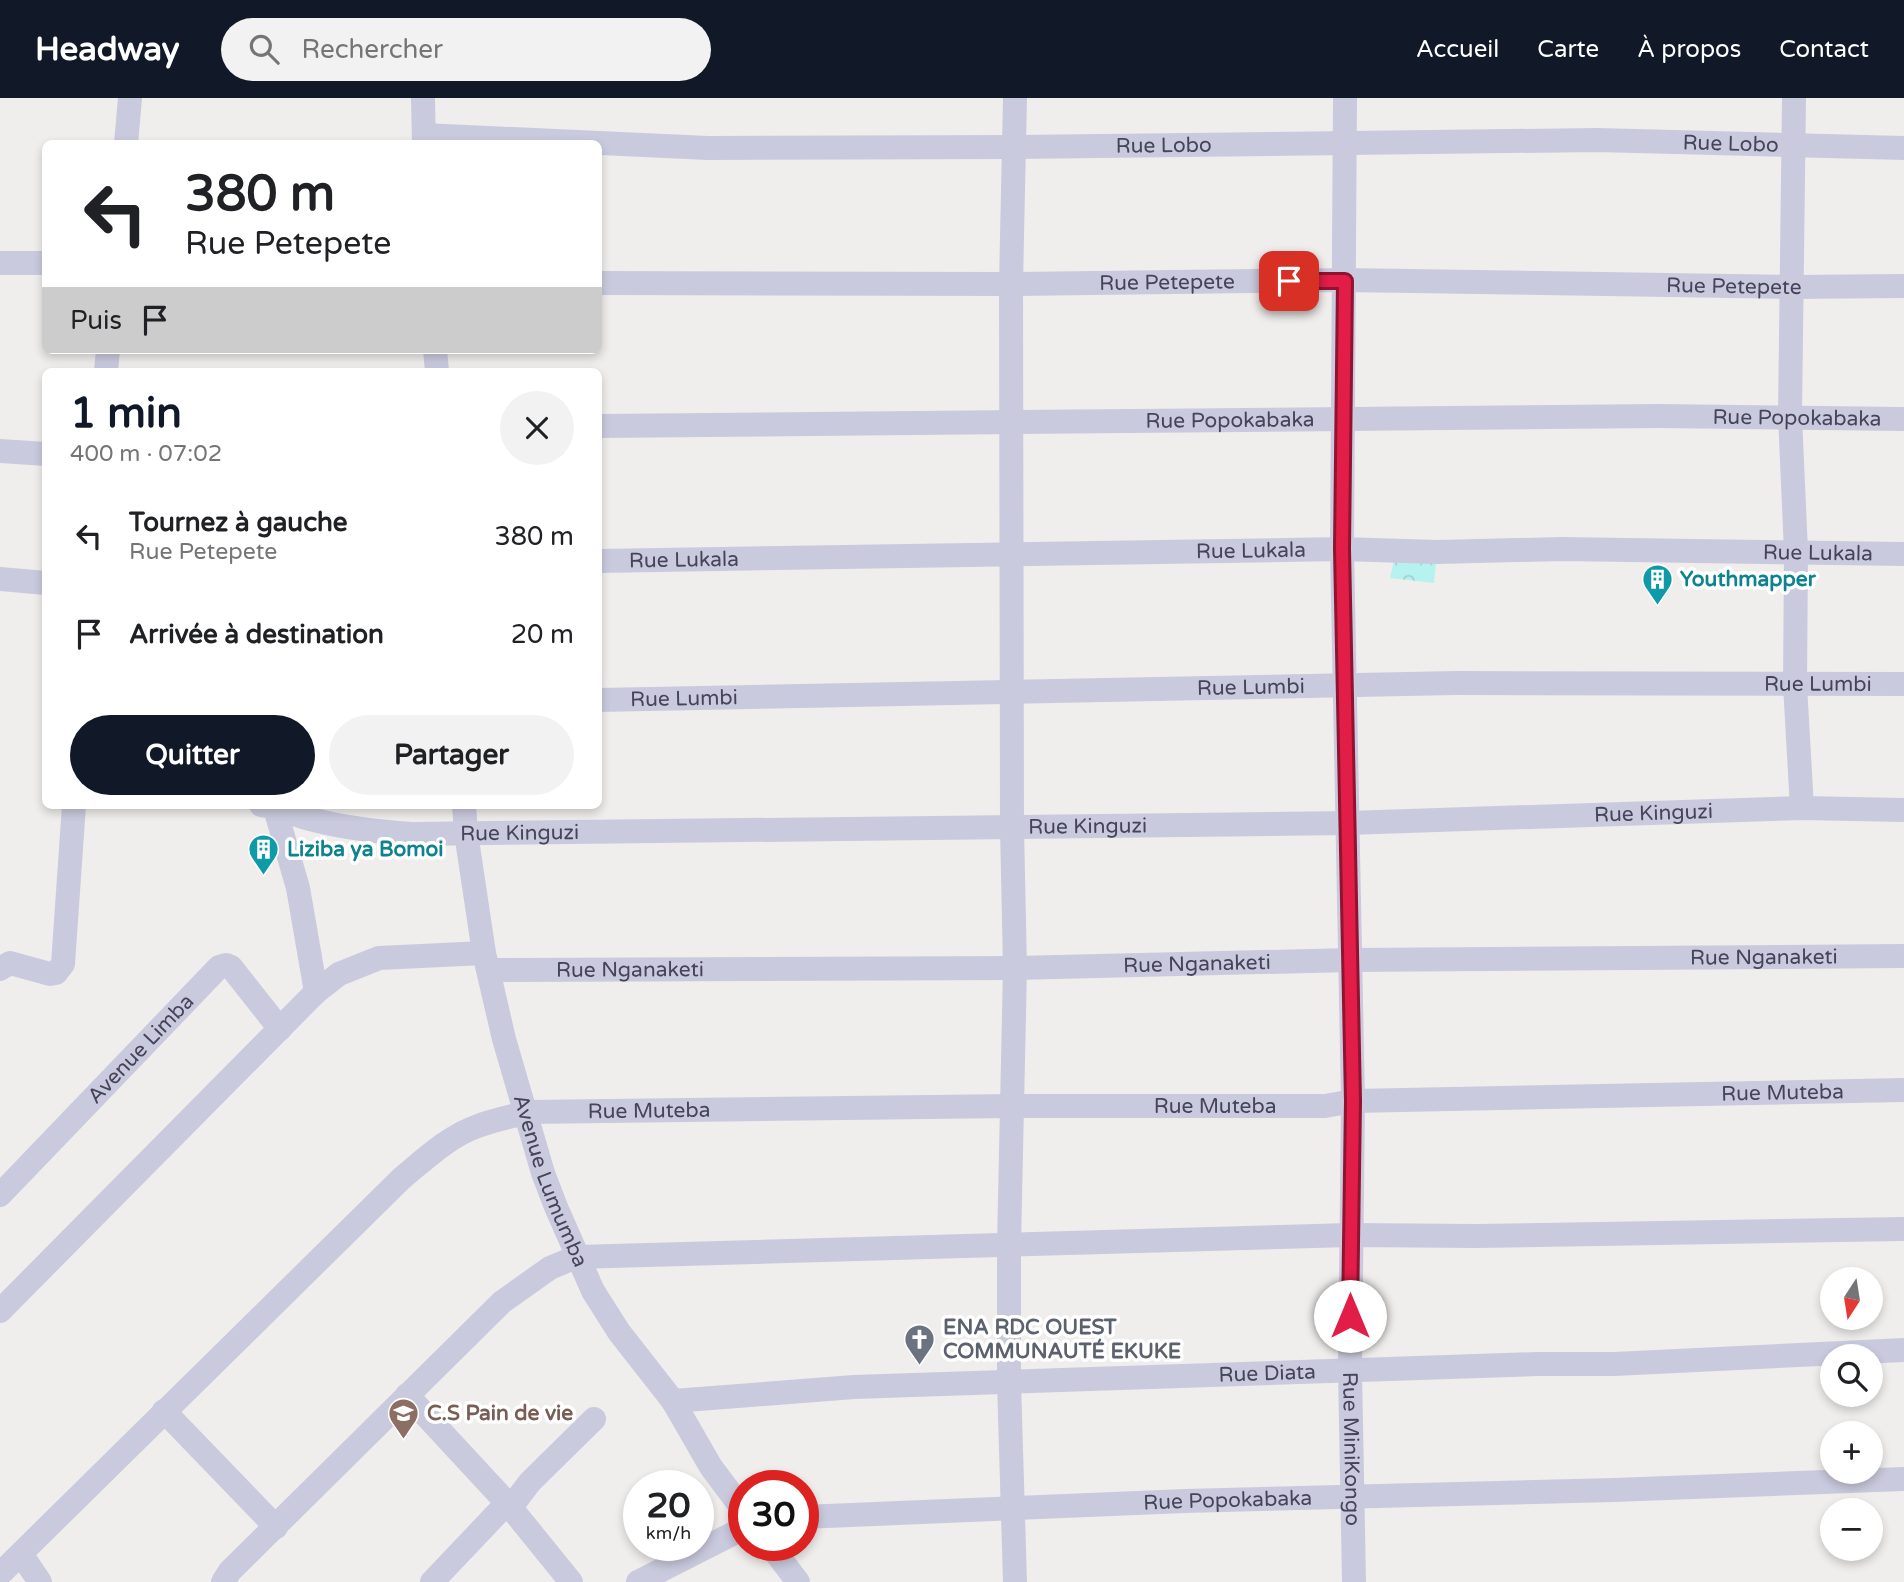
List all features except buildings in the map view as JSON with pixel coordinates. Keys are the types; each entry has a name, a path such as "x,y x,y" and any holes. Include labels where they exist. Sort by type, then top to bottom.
{"street":[{"path":"126,140 130,98"},
{"path":"423,98 424,139"},
{"path":"1015,98 1011,284 1012,828 1015,968 1009,1245 1009,1382 1015,1508 1015,1582"},
{"name":"Rue MiniKongo","path":"1345,98 1342,549 1353,1101 1350,1370 1354,1582"},
{"path":"1794,98 1790,416 1796,552 1795,685 1802,808"},
{"name":"Rue Lobo","path":"424,139 456,140"},
{"name":"Rue Lobo","path":"602,145 708,148 1014,147 1597,140 1904,148"},
{"path":"0,263 42,263"},
{"name":"Rue Petepete","path":"602,284 1345,281 1904,286"},
{"name":"Rue Popokabaka","path":"602,426 1790,416 1904,419"},
{"path":"0,451 42,454"},
{"name":"Rue Lukala","path":"602,561 1342,549 1427,552 1562,549 1904,554"},
{"path":"0,579 42,583"},
{"name":"Rue Lumbi","path":"602,700 1456,683 1904,684"},
{"name":"Rue Kinguzi","path":"281,809 313,820 368,832 466,833 1348,823 1802,808 1904,810"},
{"path":"0,970 10,963 50,974 56,973 63,964 74,809"},
{"path":"271,809 298,888 316,992"},
{"name":"Avenue Lumumba","path":"464,809 487,962 504,1039 543,1173 576,1257 593,1291 619,1332 673,1401 710,1467 728,1490"},
{"name":"Rue Nganaketi","path":"487,962 1015,968 1350,960 1904,956"},
{"path":"0,1311 316,992 340,974 379,958 487,962"},
{"name":"Avenue Limba","path":"0,1195 219,967 231,967 280,1029"},
{"name":"Rue Muteba","path":"0,1574 401,1179 439,1147 477,1126 527,1112 1013,1106 1325,1106 1353,1101 1904,1090"},
{"path":"223,1582 230,1571 502,1302 550,1268 576,1257 1350,1234 1476,1236 1904,1229"},
{"name":"Rue Diata","path":"673,1401 854,1387 1614,1364 1904,1350"},
{"path":"407,1395 509,1505 571,1582"},
{"path":"164,1411 276,1527"},
{"path":"432,1582 594,1419"},
{"name":"Rue Popokabaka","path":"819,1516 1904,1479"},
{"path":"640,1582 728,1536"},
{"path":"21,1554 40,1582"},
{"path":"782,1561 798,1582"}],"green space":[{"path":"1396,551 1437,552 1434,583 1390,578"}],"place":[{"name":"Youthmapper","path":"1657,606"},
{"name":"Liziba ya Bomoi","path":"264,876"},
{"name":"ENA RDC OUEST COMMUNAUTÉ EKUKE","path":"920,1366"},
{"name":"C.S Pain de vie","path":"404,1440"}],"route":[{"path":"1289,281 1345,281 1342,549 1353,1101 1350,1316"}]}
